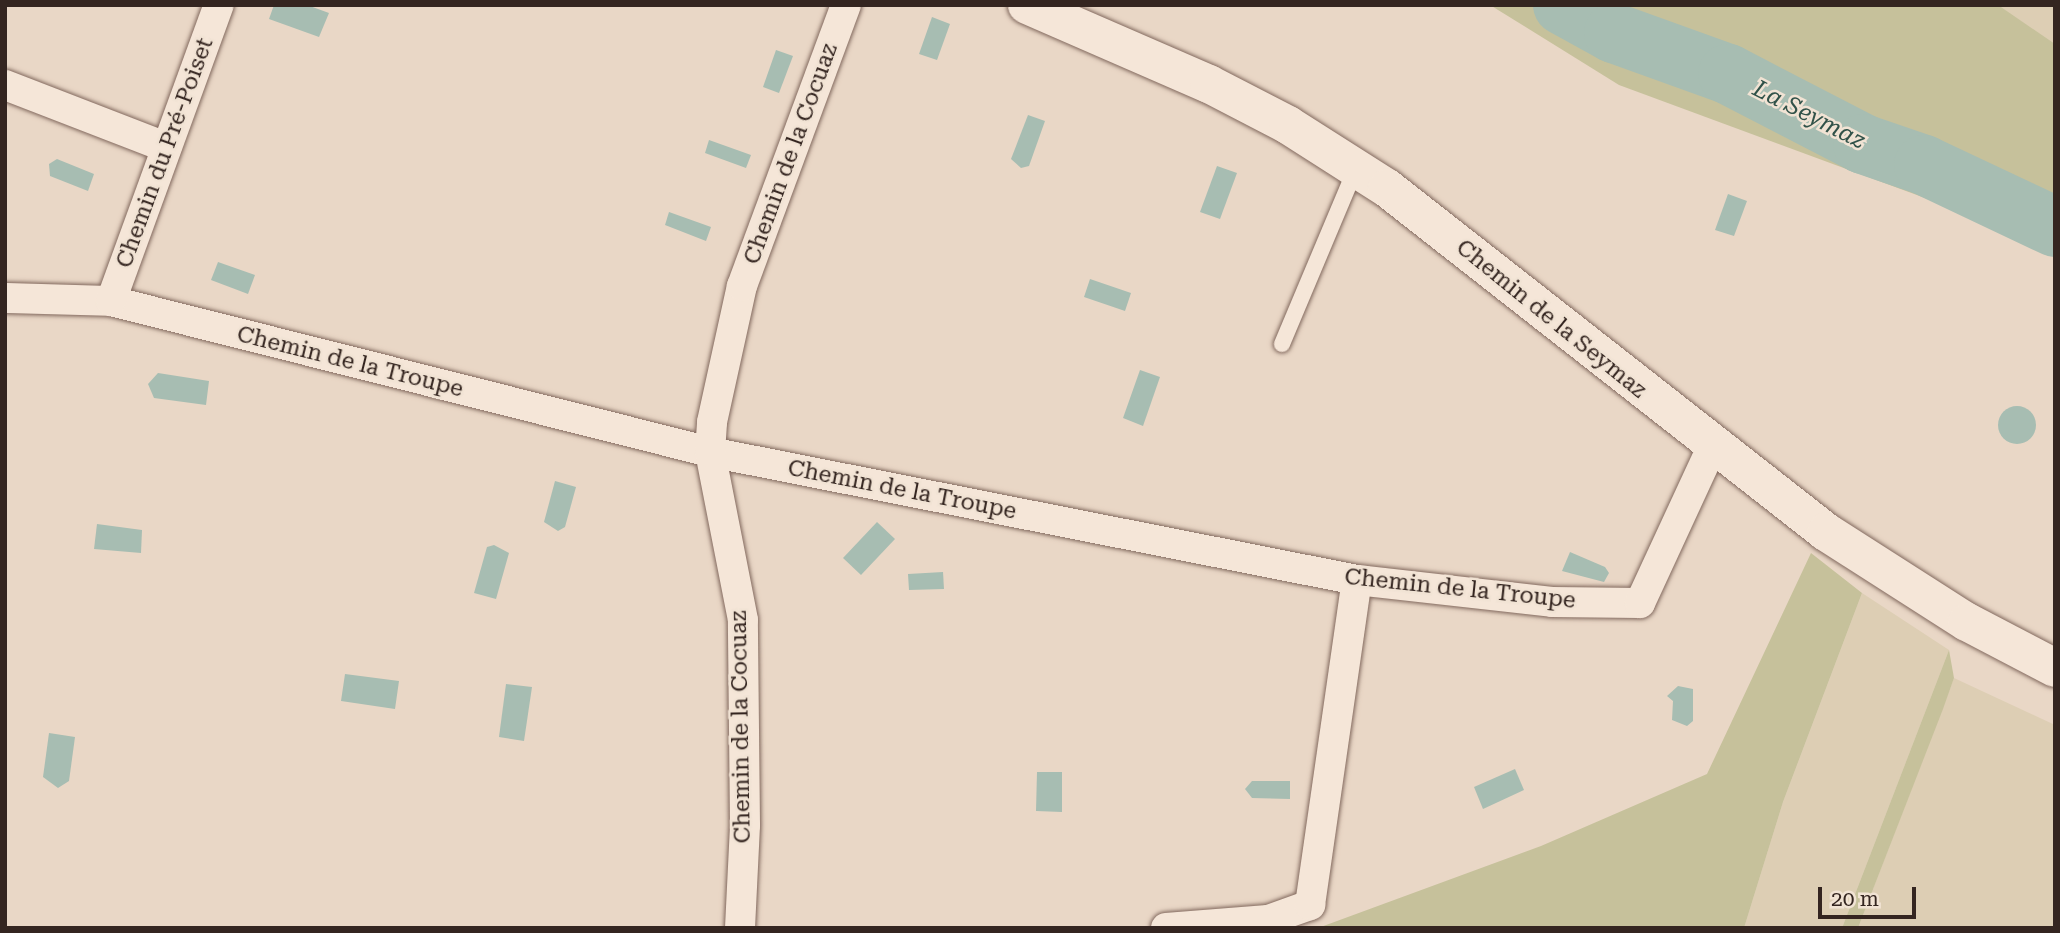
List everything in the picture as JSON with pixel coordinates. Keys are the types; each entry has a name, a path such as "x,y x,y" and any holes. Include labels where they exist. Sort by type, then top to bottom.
{"street":[{"name":"Chemin du Pré-Poiset","path":"111,302 219,5"},
{"name":"Chemin de la Cocuaz","path":"740,928 745,825 743,620 710,452 712,422 742,285 846,5"},
{"name":"Chemin de la Seymaz","path":"1027,5 1209,84 1288,125 1356,168 1387,188 1712,447 1826,532 1967,622 2055,668"},
{"path":"5,85 166,147"},
{"name":"Chemin de la Troupe","path":"5,298 111,302 710,452 1357,580 1552,602 1640,603 1712,447"},
{"path":"1166,928 1268,920 1310,905 1357,580"}],"lane":[{"path":"1282,344 1356,168"}],"shaded area":[{"path":"274,5 307,5 329,13 319,37 269,19"},
{"path":"1490,5 1998,5 2055,44 2055,246 1619,85"},
{"path":"1998,5 2055,5 2055,44 2010,17"},
{"path":"932,17 950,24 937,60 919,54"},
{"path":"776,50 793,56 779,93 763,87"},
{"path":"1028,115 1045,121 1029,166 1021,168 1011,159"},
{"path":"709,140 751,155 746,168 705,153"},
{"path":"57,159 94,174 88,191 50,176 49,164"},
{"path":"1217,166 1237,173 1220,219 1200,212"},
{"path":"1728,194 1747,201 1734,236 1715,230"},
{"path":"669,212 711,227 706,241 665,225"},
{"path":"218,262 255,275 248,294 211,280"},
{"path":"1090,279 1131,293 1125,311 1084,297"},
{"path":"1140,370 1160,377 1143,426 1123,418"},
{"path":"158,373 209,381 206,405 154,398 148,384"},
{"path":"2017,406 2030,412 2036,425 2030,438 2017,444 2004,438 1998,425 2004,412"},
{"path":"555,481 576,487 565,527 558,531 544,522"},
{"path":"877,522 895,539 861,575 843,558"},
{"path":"97,524 142,530 141,553 94,549"},
{"path":"494,545 509,553 496,599 474,593 487,547"},
{"path":"1570,552 1605,567 1609,573 1604,582 1562,571"},
{"path":"1811,553 1862,593 1783,802 1744,928 1318,928 1541,846 1707,774"},
{"path":"943,572 944,589 909,590 908,574"},
{"path":"1862,593 1949,650 1842,928 1744,928 1783,802"},
{"path":"1949,650 1954,678 1943,709 1858,928 1842,928"},
{"path":"345,674 399,681 395,709 341,701"},
{"path":"1954,678 2055,725 2055,928 1858,928"},
{"path":"506,684 532,687 524,741 499,737"},
{"path":"1678,686 1693,689 1693,721 1687,726 1672,720 1673,701 1667,696"},
{"path":"49,733 75,737 69,781 58,788 43,777"},
{"path":"1515,769 1524,790 1483,809 1474,787"},
{"path":"1037,772 1062,772 1062,812 1036,811"},
{"path":"1252,781 1290,781 1290,799 1252,798 1245,789"}],"waterway":[{"name":"La Seymaz","path":"1563,5 1614,33 1728,74 1863,144 1924,165 2055,227"}]}
